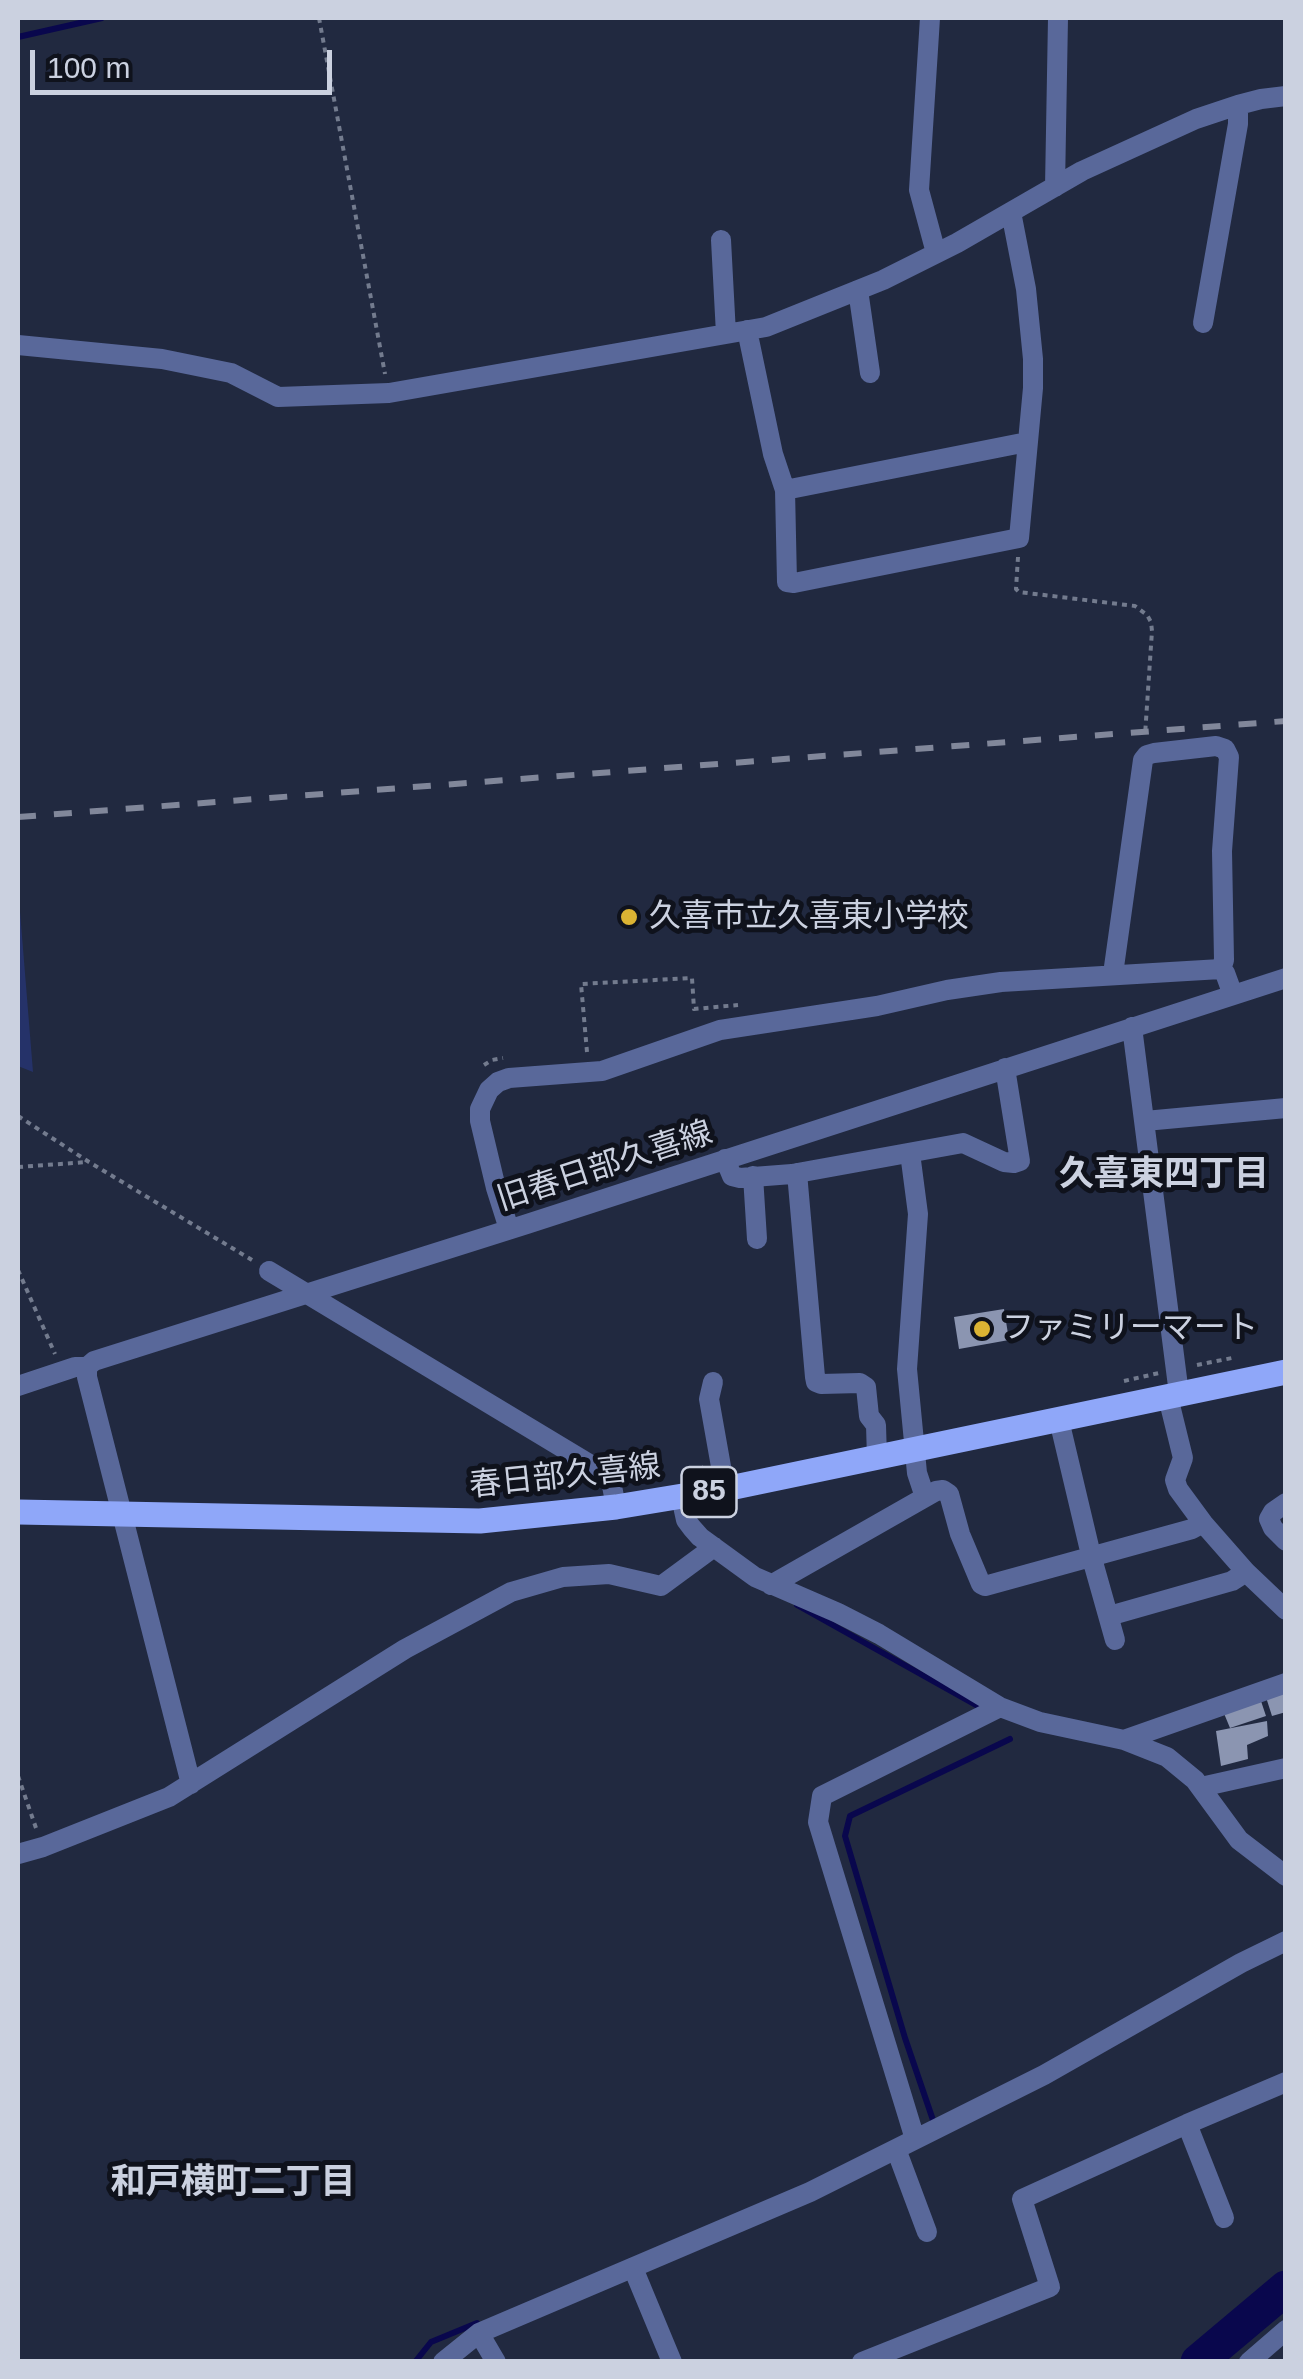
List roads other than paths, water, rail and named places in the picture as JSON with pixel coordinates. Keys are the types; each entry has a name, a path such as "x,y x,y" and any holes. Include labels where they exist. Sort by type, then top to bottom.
{"main road":[{"name":"春日部久喜線","path":"18,1512 480,1521 616,1507 877,1458 1286,1372"}],"street":[{"path":"930,18 919,190 936,253"},
{"path":"1055,187 1058,18"},
{"path":"18,345 162,359 230,373 278,397 389,393 766,327 936,253 1082,171 1196,120 1238,104 1286,96"},
{"path":"1202,323 1238,124 1238,104"},
{"path":"747,330 772,454 785,490 787,582 1019,538 1033,359 1026,289 1011,212"},
{"path":"721,240 726,334"},
{"path":"858,290 870,373"},
{"path":"785,490 1027,442"},
{"path":"1112,974 1140,768 1147,755 1216,746 1225,749 1229,757 1222,852 1221,969"},
{"path":"509,1229 480,1121 489,1090 508,1078 602,1071 720,1030 1001,982 1221,969 1233,994"},
{"name":"旧春日部久喜線","path":"18,1386 75,1367 88,1368 94,1361 1286,978"},
{"path":"1132,1027 1184,1458 1175,1480 1202,1523 1286,1610"},
{"path":"725,1159 732,1176 740,1178 797,1173 963,1143 1014,1163 1020,1161 1005,1068"},
{"path":"1145,1121 1286,1108"},
{"path":"910,1153 918,1214 906,1369 917,1473 925,1498"},
{"path":"797,1173 814,1377 821,1384 860,1382 866,1387 869,1416 876,1425 877,1458"},
{"path":"753,1176 758,1239"},
{"path":"269,1270 605,1474 616,1507"},
{"path":"88,1368 87,1377 191,1784"},
{"path":"712,1382 709,1399 725,1488"},
{"path":"1059,1420 1115,1640"},
{"path":"772,1585 943,1490 949,1494 960,1534 985,1586 1192,1530 1202,1523"},
{"path":"682,1497 686,1520 700,1537 755,1577 879,1634 1000,1707 1040,1722 1124,1740 1166,1757 1201,1787 1239,1840 1286,1876"},
{"path":"1286,1502 1268,1520 1286,1540"},
{"path":"18,1854 168,1797 405,1649 511,1592 562,1577 609,1574 662,1586 714,1548"},
{"path":"1109,1616 1232,1581 1246,1572"},
{"path":"1124,1740 1286,1684"},
{"path":"926,2232 906,2144 818,1822 822,1796 1000,1707"},
{"path":"1201,1787 1286,1768"},
{"path":"443,2362 479,2333 800,2198 1044,2075 1240,1963 1286,1941"},
{"path":"862,2362 1050,2287 1022,2199 1286,2082"},
{"path":"1187,2124 1224,2218"},
{"path":"633,2268 672,2362"},
{"path":"1249,2362 1286,2330"},
{"path":"479,2333 496,2362"}],"waterway":[{"path":"18,37 102,18"},
{"path":"797,1605 983,1709"},
{"path":"934,2123 845,1836 850,1816 1010,1739"},
{"path":"1198,2362 1286,2288"},
{"path":"415,2362 431,2342 477,2323"}],"railway":[{"path":"18,817 1286,721"}],"place":[{"name":"久喜市立久喜東小学校","path":"629,917"},
{"name":"ファミリーマート","path":"982,1329"}],"district":[{"name":"久喜東四丁目","path":"1164,1175"},
{"name":"和戸横町二丁目","path":"233,2183"}]}
